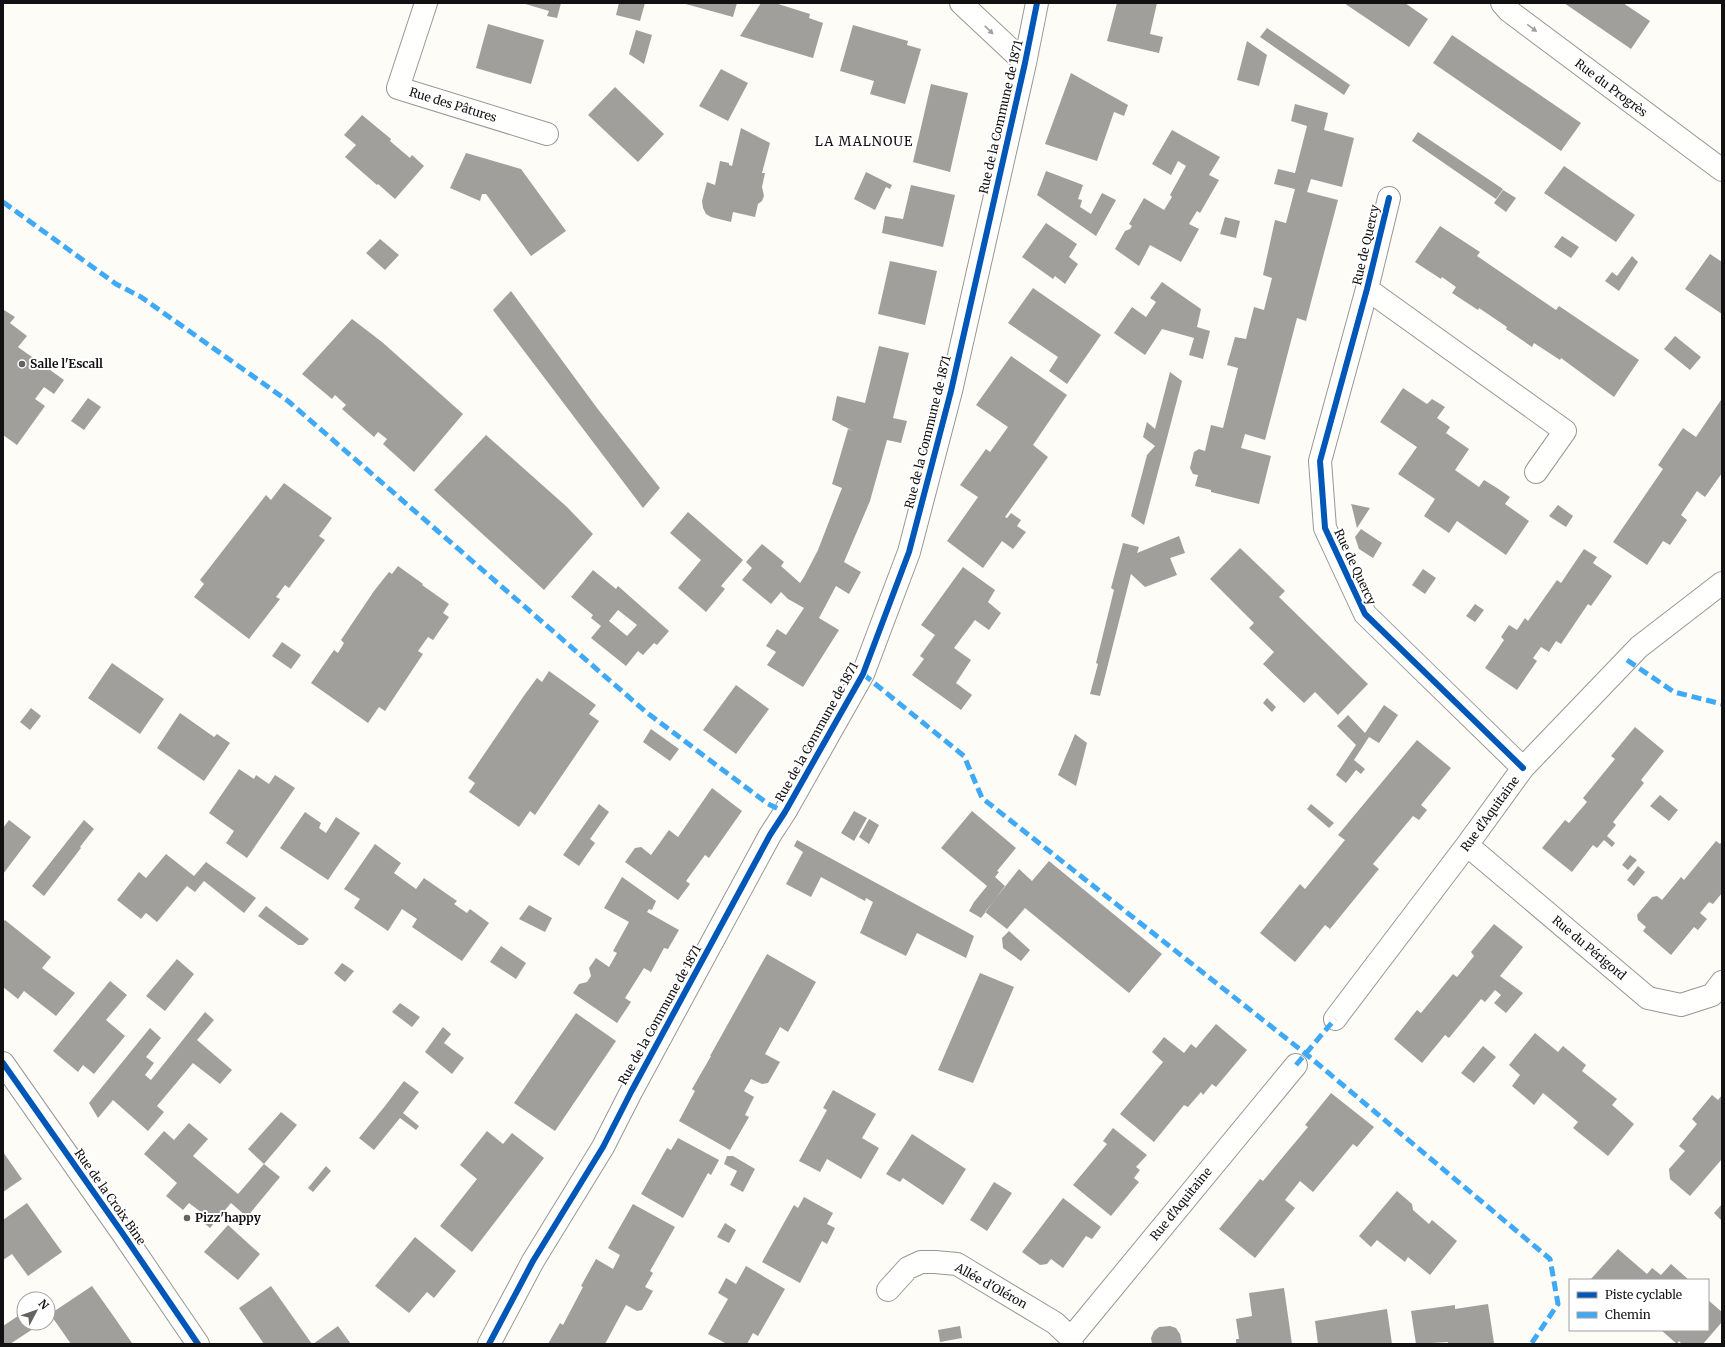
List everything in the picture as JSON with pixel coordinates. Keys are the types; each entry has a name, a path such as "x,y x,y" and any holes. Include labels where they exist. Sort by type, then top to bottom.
{"street":[{"name":"Rue des Pâtures","path":"426,3 398,88 547,134"},
{"path":"961,3 1025,63"},
{"name":"Rue de la Commune de 1871","path":"489,1344 533,1261 603,1147 631,1092 766,842 785,812 862,674 909,552 951,391 1025,63 1037,3"},
{"name":"Rue du Progrès","path":"1502,3 1509,11 1722,170"},
{"name":"Rue de Quercy","path":"1389,198 1367,289 1320,461 1325,528 1365,614 1523,768"},
{"name":"Rue de Quercy","path":"1367,289 1565,431 1536,472"},
{"name":"Rue d'Aquitaine","path":"1335,1019 1467,845 1523,768 1639,647 1722,583"},
{"name":"Rue du Périgord","path":"1467,845 1648,998 1681,1005 1712,995 1722,982"},
{"name":"Rue de la Croix Bine","path":"3,1063 124,1234 198,1344"},
{"name":"Rue d'Aquitaine","path":"1071,1341 1296,1065"},
{"name":"Allée d'Oléron","path":"888,1290 908,1268 921,1262 957,1264 1055,1323 1071,1341"}],"building":[{"path":"522,3 561,3 557,18 547,16 549,11"},
{"path":"619,3 645,3 640,21 616,15"},
{"path":"682,3 737,3 733,17"},
{"path":"761,3 775,3 810,14 809,18 823,23 813,58 740,36"},
{"path":"1117,3 1157,3 1150,34 1163,37 1159,53 1107,41"},
{"path":"1344,3 1405,3 1428,19 1409,47"},
{"path":"1564,3 1623,3 1650,21 1631,49"},
{"path":"488,24 544,40 531,84 476,68"},
{"path":"853,25 908,41 907,45 921,49 905,104 870,94 874,81 840,71"},
{"path":"1267,28 1350,85 1344,95 1260,37"},
{"path":"636,30 652,35 644,64 629,54"},
{"path":"1452,35 1581,123 1561,151 1433,63"},
{"path":"1247,41 1267,55 1259,86 1237,80"},
{"path":"721,69 748,83 728,121 699,106"},
{"path":"1071,73 1128,105 1124,116 1114,112 1097,161 1045,144"},
{"path":"931,84 968,93 950,172 913,162"},
{"path":"615,87 664,134 638,162 588,115"},
{"path":"1295,104 1328,113 1324,130 1354,138 1342,187 1311,179 1307,192 1338,200 1306,321 1297,318 1265,440 1245,434 1241,448 1271,456 1259,504 1211,492 1211,490 1195,486 1198,475 1193,474 1190,468 1194,452 1199,449 1205,451 1211,425 1223,428 1238,368 1227,365 1235,337 1246,339 1254,307 1264,310 1272,278 1263,275 1275,220 1286,223 1295,189 1274,184 1278,169 1295,173 1307,126 1291,121"},
{"path":"362,115 391,139 390,141 410,158 412,155 424,166 395,199 345,157 356,145 344,135"},
{"path":"741,128 770,143 762,173 765,173 762,187 764,196 762,201 758,204 755,217 733,212 731,222 711,217 706,214 702,201 707,182 715,185 720,161 729,163 729,165 732,166"},
{"path":"1172,130 1220,157 1209,175 1219,180 1200,213 1197,211 1189,224 1199,229 1181,262 1150,245 1139,266 1115,249 1125,231 1130,229 1132,226 1129,224 1144,198 1164,210 1172,197 1170,195 1186,166 1178,161 1171,175 1152,164"},
{"path":"1418,132 1503,189 1496,199 1412,141"},
{"path":"466,153 521,169 566,231 531,256 486,194 482,194 480,201 450,188"},
{"path":"1564,166 1635,215 1616,242 1544,193"},
{"path":"1046,171 1083,185 1078,199 1082,200 1080,207 1091,214 1102,193 1116,200 1096,236 1037,195"},
{"path":"866,172 892,185 890,189 886,187 875,210 854,199"},
{"path":"911,185 955,195 943,247 882,233 885,216 903,219"},
{"path":"1503,190 1516,198 1506,212 1494,203"},
{"path":"1225,217 1240,221 1236,238 1220,234"},
{"path":"1046,223 1077,244 1069,257 1078,264 1065,284 1055,276 1053,279 1022,257"},
{"path":"1440,226 1480,252 1477,256 1556,310 1559,306 1639,360 1614,397 1561,358 1560,360 1534,343 1532,347 1506,329 1507,327 1479,308 1478,310 1452,293 1456,287 1442,277 1441,279 1415,262"},
{"path":"1562,236 1579,247 1571,258 1554,247"},
{"path":"380,239 399,255 385,270 366,253"},
{"path":"1710,254 1722,262 1722,314 1685,289"},
{"path":"1632,256 1638,262 1619,291 1605,281 1612,272 1617,276"},
{"path":"890,261 937,271 925,325 878,314"},
{"path":"1162,282 1201,309 1197,327 1210,331 1203,359 1189,355 1194,338 1162,329 1145,355 1114,333 1132,307 1146,317 1156,302 1150,298"},
{"path":"1033,288 1101,335 1067,384 1049,371 1058,357 1008,323"},
{"path":"511,291 597,408 660,488 643,508 493,310"},
{"name":"Salle l'Escall","path":"4,310 15,317 10,323 27,336 18,347 64,380 54,394 44,387 35,399 45,406 17,445 3,435"},
{"path":"352,319 382,342 463,414 414,472 383,444 387,439 378,432 374,437 342,409 346,405 335,395 332,399 302,374"},
{"path":"1675,336 1701,357 1690,370 1664,349"},
{"path":"879,346 909,353 893,418 907,421 901,443 887,440 870,501 844,562 861,572 849,594 836,586 819,618 839,630 803,687 767,665 776,652 766,646 777,629 786,635 804,608 788,599 781,592 771,604 742,580 752,568 746,562 762,544 784,562 781,566 800,583 804,577 818,550 842,488 832,484 848,429 853,431 832,420 837,396 865,403"},
{"path":"1011,356 1067,395 1033,445 1048,457 1005,517 1007,518 1011,513 1021,520 1017,526 1026,532 1013,549 1002,541 983,568 947,541 978,497 960,485 986,449 990,452 1008,427 976,405"},
{"path":"1170,372 1182,381 1144,525 1131,516 1147,455 1155,446 1143,437 1147,422 1155,429"},
{"path":"1403,388 1427,404 1432,399 1445,407 1437,418 1450,427 1446,433 1469,449 1455,470 1479,487 1484,480 1497,488 1510,497 1505,504 1529,521 1506,555 1457,521 1449,533 1424,516 1435,499 1398,474 1417,447 1380,422"},
{"path":"88,398 101,407 84,430 71,421"},
{"path":"1721,400 1722,473 1705,497 1697,491 1681,515 1687,520 1670,545 1663,541 1647,565 1613,542 1663,469 1658,465 1683,428 1696,437"},
{"path":"486,435 567,507 593,534 544,590 434,490"},
{"path":"284,483 332,518 319,536 325,540 289,588 285,585 276,597 280,599 249,639 194,597 204,584 200,580 266,495 271,500"},
{"path":"1351,504 1370,508 1357,528 1352,507"},
{"path":"1558,505 1573,516 1566,527 1549,516"},
{"path":"688,512 743,560 721,586 725,589 706,612 678,588 701,560 670,533"},
{"path":"1361,529 1382,543 1373,558 1359,549 1355,537"},
{"path":"1179,536 1185,553 1170,558 1177,575 1145,587 1131,574 1100,696 1090,694 1114,590 1111,588 1123,543 1139,547 1137,553"},
{"path":"1240,548 1285,591 1279,597 1368,684 1338,715 1315,692 1304,703 1263,664 1274,652 1249,628 1254,623 1210,579"},
{"path":"1584,549 1597,557 1593,563 1612,576 1591,606 1588,604 1561,644 1556,641 1549,652 1541,647 1533,658 1537,661 1517,690 1485,668 1504,640 1501,637 1509,625 1517,630 1525,618 1528,621 1557,580 1561,583"},
{"path":"398,566 449,604 443,613 449,617 433,640 428,637 418,651 423,654 385,711 379,707 368,723 311,683 334,650 338,653 344,643 341,640 374,591 389,572 392,574"},
{"path":"963,567 995,590 988,602 1001,613 989,630 975,620 954,648 971,660 956,683 972,695 961,710 912,675 924,659 920,656 935,635 921,625"},
{"path":"1423,569 1436,578 1425,594 1412,585"},
{"path":"593,570 616,589 618,586 669,631 657,645 654,643 643,655 638,651 626,666 591,638 601,626 591,618 593,615 571,597","holes":["618,610 637,625 627,636 609,621"]},
{"path":"1475,604 1484,610 1475,622 1466,616"},
{"path":"282,642 301,655 291,669 272,656"},
{"path":"112,663 164,699 140,734 88,698"},
{"path":"549,671 596,705 589,714 599,721 535,815 530,811 519,827 469,792 475,783 468,778 537,678 542,682"},
{"path":"736,685 769,709 736,754 703,730"},
{"path":"1267,698 1276,707 1272,712 1263,703"},
{"path":"1384,705 1398,715 1379,743 1369,737 1354,760 1365,769 1361,774 1356,770 1346,783 1336,775 1356,745 1337,726 1348,715 1365,733"},
{"path":"31,708 41,716 30,730 20,722"},
{"path":"180,713 214,737 217,734 230,743 204,781 157,748"},
{"path":"1635,727 1664,751 1641,780 1644,783 1613,822 1616,825 1607,836 1615,843 1612,847 1604,840 1597,848 1593,845 1572,872 1542,848 1565,820 1569,823 1587,802 1583,798 1615,759 1611,756"},
{"path":"651,729 679,749 670,761 643,742"},
{"path":"1075,734 1087,743 1076,786 1058,775"},
{"path":"1417,740 1451,768 1421,805 1427,810 1419,820 1413,816 1373,864 1379,869 1330,929 1325,925 1295,962 1260,933 1300,884 1305,889 1345,840 1338,835"},
{"path":"239,769 254,779 256,775 269,784 275,775 295,788 247,858 226,843 234,831 209,813"},
{"path":"712,788 742,811 709,858 705,855 686,881 690,884 678,900 625,862 635,848 641,847 651,855 669,830 678,837"},
{"path":"1660,795 1678,810 1669,821 1650,806"},
{"path":"599,804 609,812 590,839 595,843 579,866 563,855"},
{"path":"1311,804 1334,823 1329,828 1307,809"},
{"path":"854,811 867,818 854,841 841,833"},
{"path":"972,811 1016,848 997,871 999,872 995,877 1005,886 981,918 969,911 974,902 987,886 941,848"},
{"path":"305,812 321,823 319,828 326,833 336,817 360,833 328,880 280,848"},
{"path":"869,819 879,825 869,844 859,837"},
{"path":"9,820 31,837 3,874 3,828"},
{"path":"84,820 94,829 44,896 32,886"},
{"path":"797,840 974,936 966,958 917,933 906,956 860,933 873,902 866,898 865,901 821,877 811,897 786,884 803,852 794,846"},
{"path":"1716,841 1720,844 1722,841 1722,893 1713,904 1709,902 1700,913 1707,919 1698,930 1694,927 1671,955 1643,931 1646,927 1638,920 1637,915 1652,897 1657,896 1662,900 1681,877 1684,880"},
{"path":"375,844 401,863 394,873 416,889 424,878 457,901 454,904 467,913 470,909 489,923 462,961 412,927 417,919 402,909 388,931 354,908 360,899 344,889"},
{"path":"166,854 194,876 206,862 256,898 244,913 204,881 195,892 187,886 157,922 146,913 141,919 117,900 139,872 146,878"},
{"path":"1630,855 1637,860 1628,870 1622,865"},
{"path":"1049,861 1162,954 1129,993 1025,908 1007,929 985,912 1019,869 1032,881"},
{"path":"1638,866 1645,872 1634,886 1627,880"},
{"path":"622,877 656,901 652,910 649,909 647,912 679,930 668,949 664,948 651,972 644,968 625,998 631,1002 617,1023 573,993 579,984 587,982 591,976 589,968 596,958 609,967 617,953 613,951 629,922 604,908"},
{"path":"529,905 552,918 545,932 519,919"},
{"path":"266,906 309,939 303,945 298,945 258,916"},
{"path":"5,920 51,957 42,968 75,993 56,1016 24,991 18,999 3,987 3,922"},
{"path":"1494,924 1523,947 1500,976 1523,993 1506,1013 1494,1003 1501,995 1495,990 1485,1002 1481,999 1449,1038 1445,1035 1422,1063 1394,1039 1417,1010 1421,1013 1453,974 1457,977 1474,956 1471,952"},
{"path":"1009,931 1030,950 1021,961 1003,948 1002,938"},
{"path":"501,946 526,963 516,979 490,962"},
{"path":"767,954 816,982 788,1032 780,1027 765,1054 780,1062 768,1083 762,1084 751,1079 744,1091 754,1097 745,1115 749,1117 730,1150 679,1121 695,1091 692,1089"},
{"path":"177,959 194,974 165,1011 146,996"},
{"path":"342,963 354,971 345,982 334,973"},
{"path":"980,973 1014,987 973,1083 938,1070"},
{"path":"110,981 127,995 106,1020 125,1036 94,1074 83,1065 78,1072 53,1051"},
{"path":"400,1003 420,1017 412,1027 392,1012"},
{"path":"205,1012 214,1020 197,1040 232,1070 220,1084 193,1063 157,1106 164,1112 148,1131 113,1100 98,1118 89,1103 150,1028 161,1038 146,1057 154,1063 145,1075 151,1080"},
{"path":"576,1013 616,1041 555,1131 514,1103"},
{"path":"1216,1024 1247,1050 1216,1087 1212,1084 1203,1095 1201,1092 1188,1107 1184,1105 1154,1142 1120,1114 1163,1062 1152,1052 1164,1037 1184,1053 1191,1044 1196,1048"},
{"path":"443,1027 451,1034 444,1043 464,1058 452,1074 425,1052"},
{"path":"1535,1033 1558,1052 1563,1046 1586,1065 1582,1071 1617,1099 1612,1105 1634,1124 1608,1156 1573,1128 1578,1122 1543,1093 1534,1105 1512,1086 1520,1075 1509,1065"},
{"path":"1483,1046 1496,1057 1474,1083 1461,1073"},
{"path":"404,1081 419,1092 403,1113 419,1126 416,1130 400,1118 374,1150 359,1138"},
{"path":"833,1090 876,1114 862,1138 879,1148 861,1179 827,1159 820,1172 799,1161 827,1110 823,1108"},
{"path":"1331,1093 1374,1127 1357,1147 1353,1144 1313,1192 1300,1181 1285,1200 1295,1208 1255,1258 1219,1229 1260,1179 1263,1181 1308,1127 1305,1125"},
{"path":"1712,1095 1718,1100 1722,1095 1722,1159 1690,1196 1670,1179 1669,1169 1685,1151 1679,1146 1697,1124 1692,1119"},
{"path":"281,1112 297,1125 264,1164 248,1149"},
{"path":"189,1123 208,1139 193,1156 238,1194 264,1164 280,1177 247,1217 231,1203 210,1228 197,1217 201,1212 189,1203 183,1210 166,1196 177,1183 144,1154 164,1131 174,1140"},
{"path":"1113,1128 1147,1155 1136,1167 1140,1170 1134,1178 1139,1182 1111,1216 1073,1185 1107,1144 1103,1141"},
{"path":"487,1131 503,1144 512,1133 544,1158 472,1252 440,1226 477,1179 460,1165"},
{"path":"912,1134 966,1169 943,1205 903,1178 900,1182 886,1174"},
{"path":"678,1138 719,1160 711,1175 708,1173 683,1218 641,1194 667,1148 671,1150"},
{"path":"3,1152 22,1179 3,1192"},
{"path":"727,1156 733,1156 755,1169 743,1192 730,1185 737,1171 724,1164"},
{"path":"326,1166 331,1171 313,1192 308,1188"},
{"path":"994,1182 1012,1193 987,1231 970,1220"},
{"path":"1397,1191 1412,1204 1413,1210 1429,1224 1432,1220 1457,1241 1430,1275 1408,1257 1405,1262 1377,1240 1371,1247 1359,1236"},
{"path":"804,1197 833,1213 827,1224 835,1228 827,1244 822,1241 800,1283 762,1262 794,1205 798,1208"},
{"path":"1063,1198 1101,1227 1092,1239 1086,1236 1063,1268 1051,1259 1047,1264 1040,1265 1022,1252"},
{"path":"27,1203 62,1252 28,1276 12,1254 3,1260 3,1220"},
{"path":"633,1204 675,1227 650,1271 653,1273 645,1287 653,1291 642,1310 637,1311 626,1305 605,1344 548,1344 560,1323 563,1325 583,1287 581,1286 596,1259 613,1269 620,1255 608,1248"},
{"path":"1722,1204 1722,1221 1714,1213"},
{"path":"725,1223 736,1230 729,1243 717,1237"},
{"path":"228,1225 260,1254 238,1280 204,1252"},
{"path":"415,1237 456,1271 434,1298 427,1292 409,1313 375,1286"},
{"path":"1618,1249 1647,1274 1652,1268 1661,1275 1671,1264 1688,1279 1591,1279"},
{"path":"746,1266 785,1289 758,1336 753,1333 747,1344 727,1344 708,1334 728,1299 718,1293 726,1278 736,1284"},
{"path":"92,1286 132,1343 71,1344 56,1323 56,1310"},
{"path":"271,1286 312,1344 264,1344 239,1308"},
{"path":"1284,1288 1292,1344 1236,1344 1236,1339 1239,1339 1236,1319 1252,1316 1249,1293"},
{"path":"1709,1301 1722,1312 1722,1322 1703,1344 1682,1344 1679,1341 1677,1344 1662,1331 1709,1331"},
{"path":"1488,1304 1494,1343 1448,1344 1448,1342 1416,1344 1411,1311 1455,1305 1455,1309"},
{"path":"1387,1309 1392,1344 1318,1344 1315,1321"},
{"path":"16,1317 16,1331 30,1331 10,1344 3,1344 3,1326"},
{"path":"338,1326 351,1344 313,1344"},
{"path":"960,1326 962,1338 940,1342 938,1330"},
{"path":"1170,1326 1176,1328 1180,1334 1182,1344 1152,1344 1151,1338 1154,1331 1159,1327"}],"marked path":[{"path":"3,202 116,284 141,297 288,401 646,712 768,804 785,812"},
{"path":"1627,660 1674,692 1722,704"},
{"path":"863,674 964,756 982,798 1306,1054 1550,1259 1558,1304 1531,1344"},
{"path":"1296,1065 1335,1019"}],"cycle path":[{"path":"489,1344 533,1261 603,1147 631,1092 770,835 785,812 863,674 909,552 951,391 1025,63 1037,3"},
{"path":"1389,198 1367,289 1320,461 1325,528 1365,614 1523,768"},
{"path":"3,1063 198,1344"}],"place":[{"name":"Salle l'Escall","path":"22,364"},
{"name":"Pizz'happy","path":"187,1218"}],"district":[{"name":"LA MALNOUE","path":"864,141"}]}
